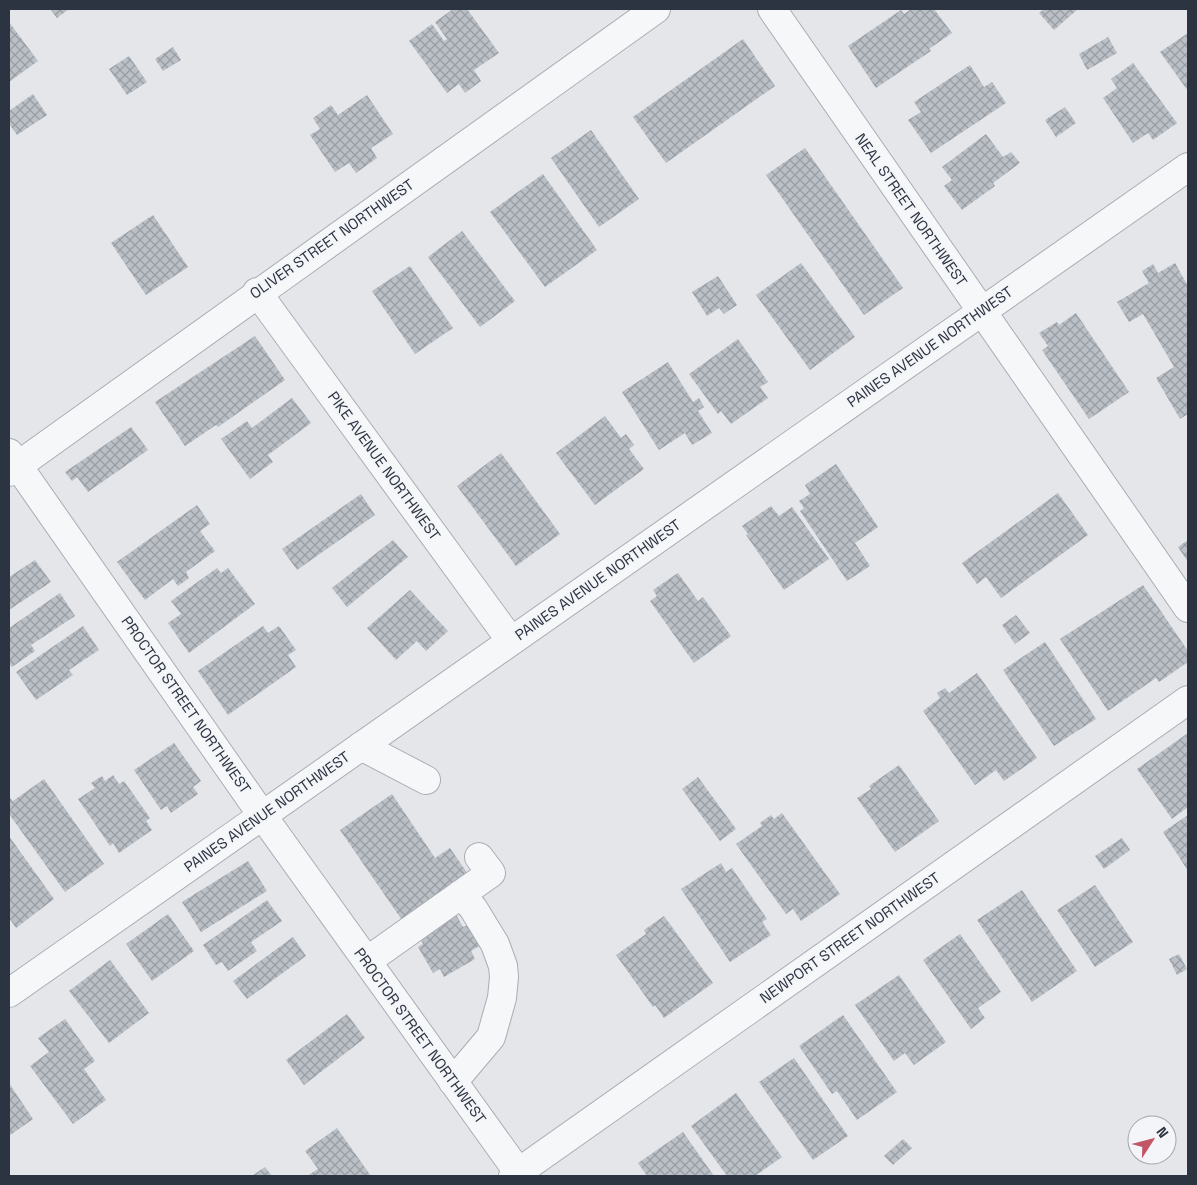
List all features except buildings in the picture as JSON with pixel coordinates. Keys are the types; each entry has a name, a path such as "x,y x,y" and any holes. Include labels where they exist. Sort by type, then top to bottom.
{"street":[{"name":"OLIVER STREET NORTHWEST","path":"12,463 656,9"},
{"name":"NEAL STREET NORTHWEST","path":"772,9 1188,608"},
{"name":"PAINES AVENUE NORTHWEST","path":"9,993 1188,167"},
{"name":"PIKE AVENUE NORTHWEST","path":"257,292 511,641"},
{"name":"PROCTOR STREET NORTHWEST","path":"12,463 453,1082 517,1175"},
{"name":"NEWPORT STREET NORTHWEST","path":"517,1175 1188,700"},
{"path":"361,746 426,780"},
{"path":"367,961 491,873 479,857"},
{"path":"453,1082 491,1037 502,998 504,977 503,966 495,944 473,908 461,894"}]}
